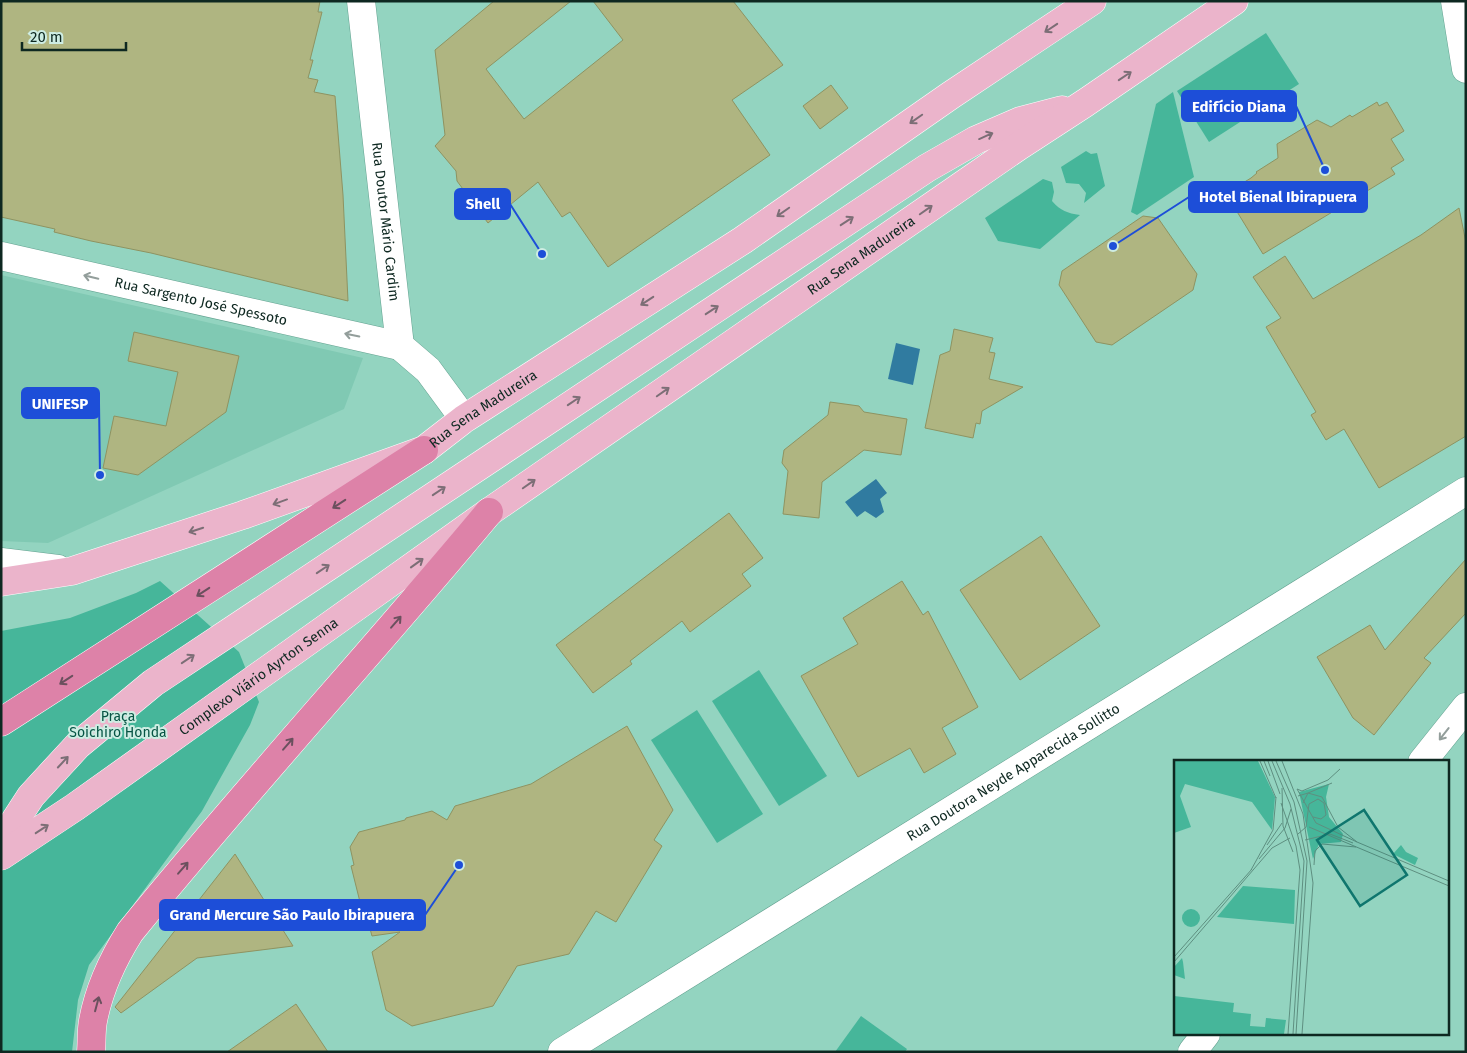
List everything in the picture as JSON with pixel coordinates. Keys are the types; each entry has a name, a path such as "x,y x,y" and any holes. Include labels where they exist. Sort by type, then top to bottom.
{"highway":[{"path":"1,722 424,450"},
{"path":"91,1052 92,1022 101,989 114,958 130,932 274,760 416,599 489,512"}],"main road":[{"name":"Rua Sena Madureira","path":"1,582 72,571 243,515 424,450 464,419 743,240 951,94 1092,1"},
{"name":"Rua Sena Madureira","path":"489,512 1019,146 1234,1"},
{"path":"1,842 31,796 78,745 153,683 398,518 927,168 976,140 1020,121 1085,103"},
{"name":"Complexo Viário Ayrton Senna","path":"1,856 75,807 489,512"}],"street":[{"name":"Rua Doutor Mário Cardim","path":"361,1 400,346"},
{"path":"1455,1 1466,69"},
{"name":"Rua Sargento José Spessoto","path":"1,256 400,346"},
{"path":"400,346 428,370 464,419"},
{"name":"Rua Doutora Neyde Apparecida Sollitto","path":"562,1052 1466,491"},
{"path":"1,562 72,571"},
{"path":"1424,760 1466,707"},
{"path":"1192,1052 1204,1036"}],"shaded area":[{"path":"1,275 363,358 344,409 48,543 1,541"}],"green space":[{"path":"1266,33 1299,84 1209,142 1177,91"},
{"path":"1173,92 1194,177 1137,215 1131,212 1156,104"},
{"path":"1086,151 1091,154 1097,153 1105,186 1084,203 1086,193 1079,184 1066,183 1061,167"},
{"path":"1043,179 1052,182 1054,192 1052,201 1058,207 1064,211 1080,215 1040,249 998,241 985,218"},
{"name":"Praça Soichiro Honda","path":"160,581 239,652 259,702 250,725 202,811 89,965 78,1000 72,1052 1,1052 1,631 70,618 136,593"},
{"path":"759,670 827,776 779,806 712,701"},
{"path":"697,710 763,814 717,843 651,740"},
{"path":"861,1016 907,1049 905,1052 835,1052"}],"water":[{"path":"896,343 920,349 913,385 888,379"},
{"path":"876,479 887,493 880,499 884,512 876,518 865,511 857,517 845,502"}],"building":[{"path":"1,1 320,1 318,12 322,12 310,60 313,60 308,78 318,80 314,92 335,96 343,195 348,301 151,253 91,241 54,232 55,229 1,217"},
{"path":"494,1 571,1 486,69 524,119 623,40 593,1 733,1 783,65 732,100 770,155 608,267 570,212 562,217 538,182 488,223 457,181 456,171 435,146 445,135 435,50"},
{"path":"831,85 848,108 820,129 803,106"},
{"path":"1377,102 1379,106 1387,102 1404,131 1391,139 1404,160 1391,168 1395,174 1263,254 1228,197 1235,192 1233,189 1278,158 1277,144 1317,120 1331,127"},
{"path":"1459,208 1466,243 1466,436 1379,488 1344,429 1326,440 1311,415 1316,412 1266,327 1281,318 1253,277 1285,256 1313,299 1421,235"},
{"path":"1143,216 1158,218 1197,274 1193,290 1112,345 1096,342 1059,285 1062,271"},
{"path":"954,329 993,338 989,352 995,353 989,379 1023,387 982,411 980,424 976,423 973,438 925,428 940,355 950,351"},
{"path":"134,332 239,356 226,412 138,475 103,468 114,416 166,426 178,372 128,361"},
{"path":"830,402 859,406 864,412 907,419 901,455 864,450 822,482 819,518 783,514 788,471 782,463 784,450 828,415"},
{"path":"729,513 763,558 742,574 751,586 690,632 682,621 630,661 632,664 593,693 556,645"},
{"path":"1041,536 1100,626 1020,680 960,590"},
{"path":"1466,559 1466,613 1424,658 1431,663 1374,735 1353,718 1317,657 1370,625 1385,650"},
{"path":"902,581 923,615 928,611 978,707 942,728 956,754 924,773 910,748 858,777 801,676 858,644 843,618"},
{"path":"627,726 673,810 654,840 662,846 616,922 596,911 569,954 517,966 493,1006 412,1026 386,1010 372,952 400,932 372,936 364,907 361,906 351,866 354,865 350,847 359,832 432,811 447,820 455,806 531,784"},
{"path":"235,854 293,946 197,958 121,1013 115,1007"},
{"path":"296,1004 328,1052 227,1052"}],"place":[{"name":"Edifício Diana","path":"1325,170"},
{"name":"Hotel Bienal Ibirapuera","path":"1113,246"},
{"name":"Shell","path":"542,254"},
{"name":"UNIFESP","path":"100,475"},
{"name":"Grand Mercure São Paulo Ibirapuera","path":"459,865"}]}
